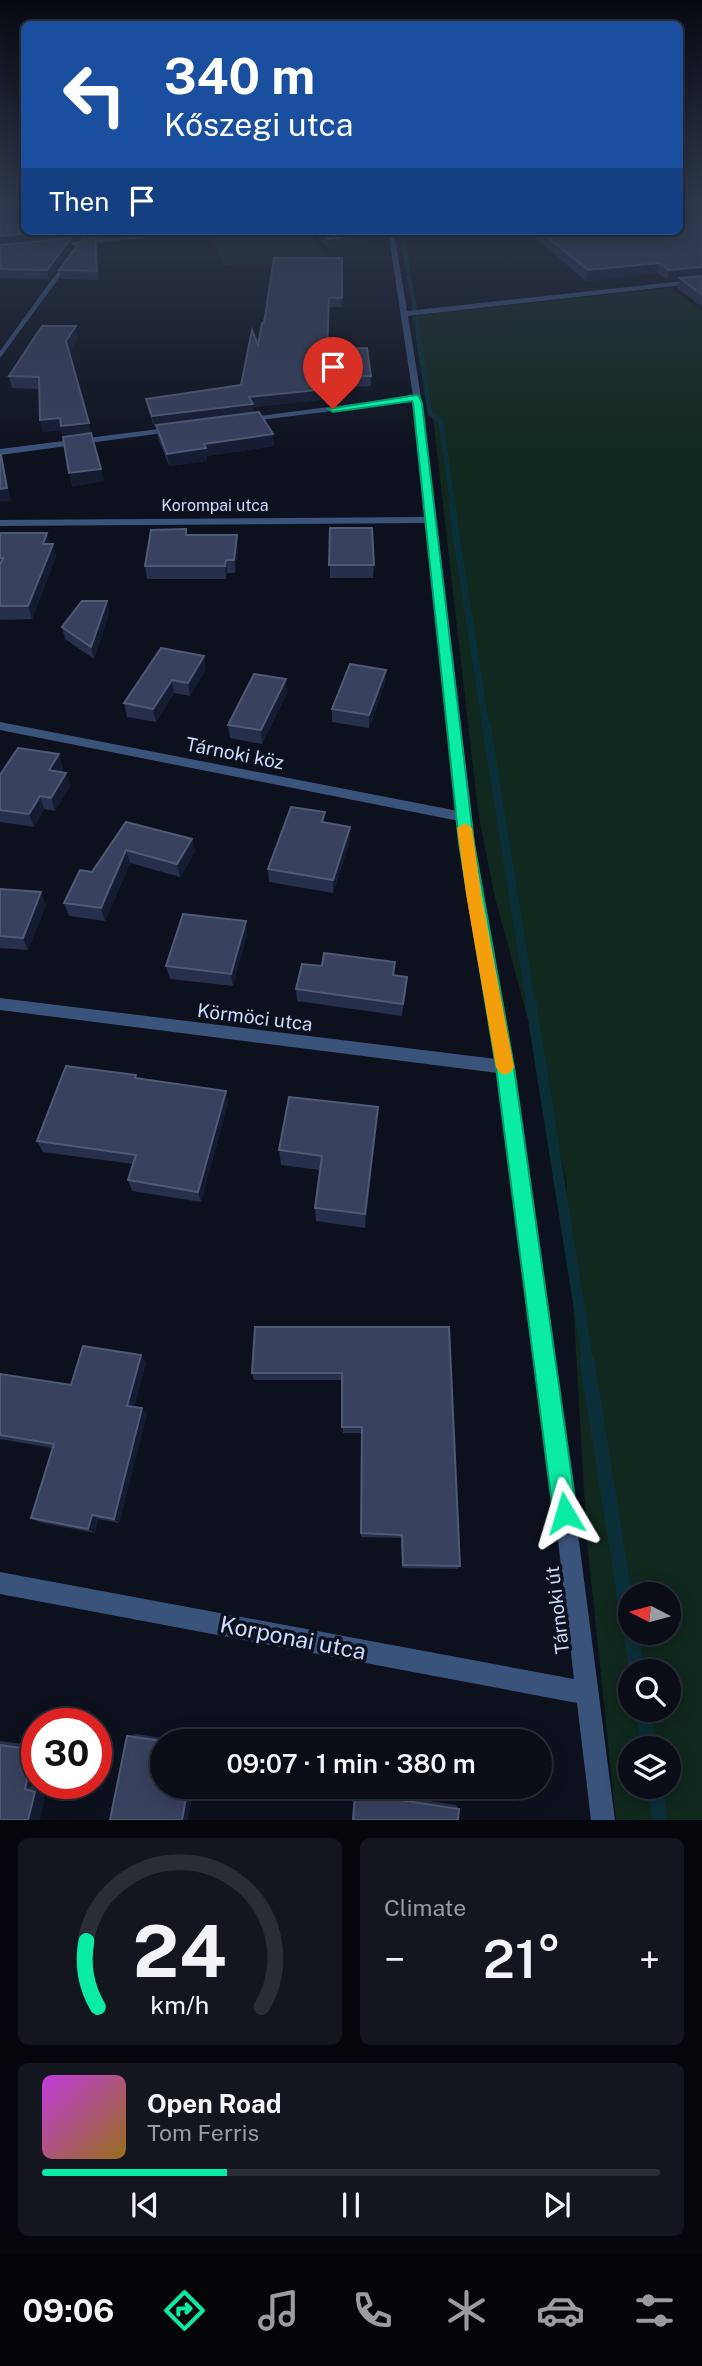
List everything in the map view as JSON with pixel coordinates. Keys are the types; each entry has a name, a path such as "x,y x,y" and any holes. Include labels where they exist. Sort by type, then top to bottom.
{"street":[{"path":"0,356 50,287"},
{"name":"Tárnoki út","path":"399,287 431,520 463,817 505,1067 543,1332 603,1820"},
{"path":"403,314 648,287"},
{"path":"236,421 416,398"},
{"path":"0,452 180,429"},
{"name":"Korompai utca","path":"0,523 431,520"},
{"name":"Tárnoki köz","path":"0,726 463,817"},
{"name":"Körmöci utca","path":"0,1004 505,1067"},
{"name":"Korponai utca","path":"0,1583 587,1693"}],"green space":[{"path":"671,288 702,311 702,1820 616,1820 587,1541 566,1179 541,1067 494,894 478,811 431,400 412,316"}],"building":[{"path":"270,287 342,287 342,298 329,298 327,349 367,348 371,376 341,377 347,387 249,397 253,404 152,416 146,399 241,385 252,330 258,345"},
{"path":"692,287 702,287 702,295"},
{"path":"42,326 76,326 66,341 89,423 61,426 60,418 40,420 39,377 9,376"},
{"path":"259,412 273,434 204,444 206,448 167,454 156,425"},
{"path":"91,433 101,469 69,473 63,437"},
{"path":"0,455 7,488 0,489"},
{"path":"330,528 372,528 374,565 329,565"},
{"path":"186,529 186,535 237,535 234,560 226,560 225,566 145,566 151,530"},
{"path":"1,533 47,533 43,544 53,544 28,606 0,606 0,565 3,558 0,558"},
{"path":"82,601 107,601 91,647 62,627"},
{"path":"161,648 204,656 188,683 172,680 153,709 124,703"},
{"path":"350,664 386,670 369,715 332,709"},
{"path":"254,674 286,679 261,730 228,725"},
{"path":"18,748 59,754 49,770 66,773 51,798 40,796 29,814 0,810 0,775"},
{"path":"291,807 325,812 322,822 350,827 333,880 268,869"},
{"path":"126,822 192,839 177,864 126,850 101,908 64,903 80,870 92,872"},
{"path":"0,889 41,892 23,938 0,936"},
{"path":"183,914 246,921 231,974 166,966"},
{"path":"324,953 395,962 393,975 407,977 403,1004 296,989 302,964 322,966"},
{"path":"66,1066 226,1091 198,1192 128,1180 136,1155 37,1141"},
{"path":"289,1097 378,1107 365,1214 315,1208 322,1156 279,1150"},
{"path":"255,1327 449,1327 460,1566 403,1565 402,1535 361,1533 362,1427 342,1427 342,1373 252,1373"},
{"path":"83,1346 141,1355 127,1406 142,1408 114,1519 92,1515 88,1529 31,1518 54,1444 0,1435 0,1374 71,1385"},
{"path":"127,1736 150,1739 150,1799 186,1799 182,1820 110,1820"},
{"path":"0,1745 21,1748 21,1799 33,1799 28,1820 0,1820"},
{"path":"355,1799 394,1799 459,1809 458,1820 353,1820"}],"waterway":[{"path":"411,287 415,310"},
{"path":"416,318 419,336"},
{"path":"418,335 430,413 441,422 453,507"},
{"path":"452,505 454,518"},
{"path":"454,522 486,726"},
{"path":"486,724 531,1005"},
{"path":"531,1003 588,1363"},
{"path":"587,1361 622,1582"},
{"path":"633,1645 635,1659"},
{"path":"645,1722 647,1736"},
{"path":"657,1799 660,1820"}],"slow traffic":[{"path":"465,828 505,1067"}],"route":[{"path":"333,409 416,398 418,403 467,843 505,1067 543,1332 565,1513"}]}
